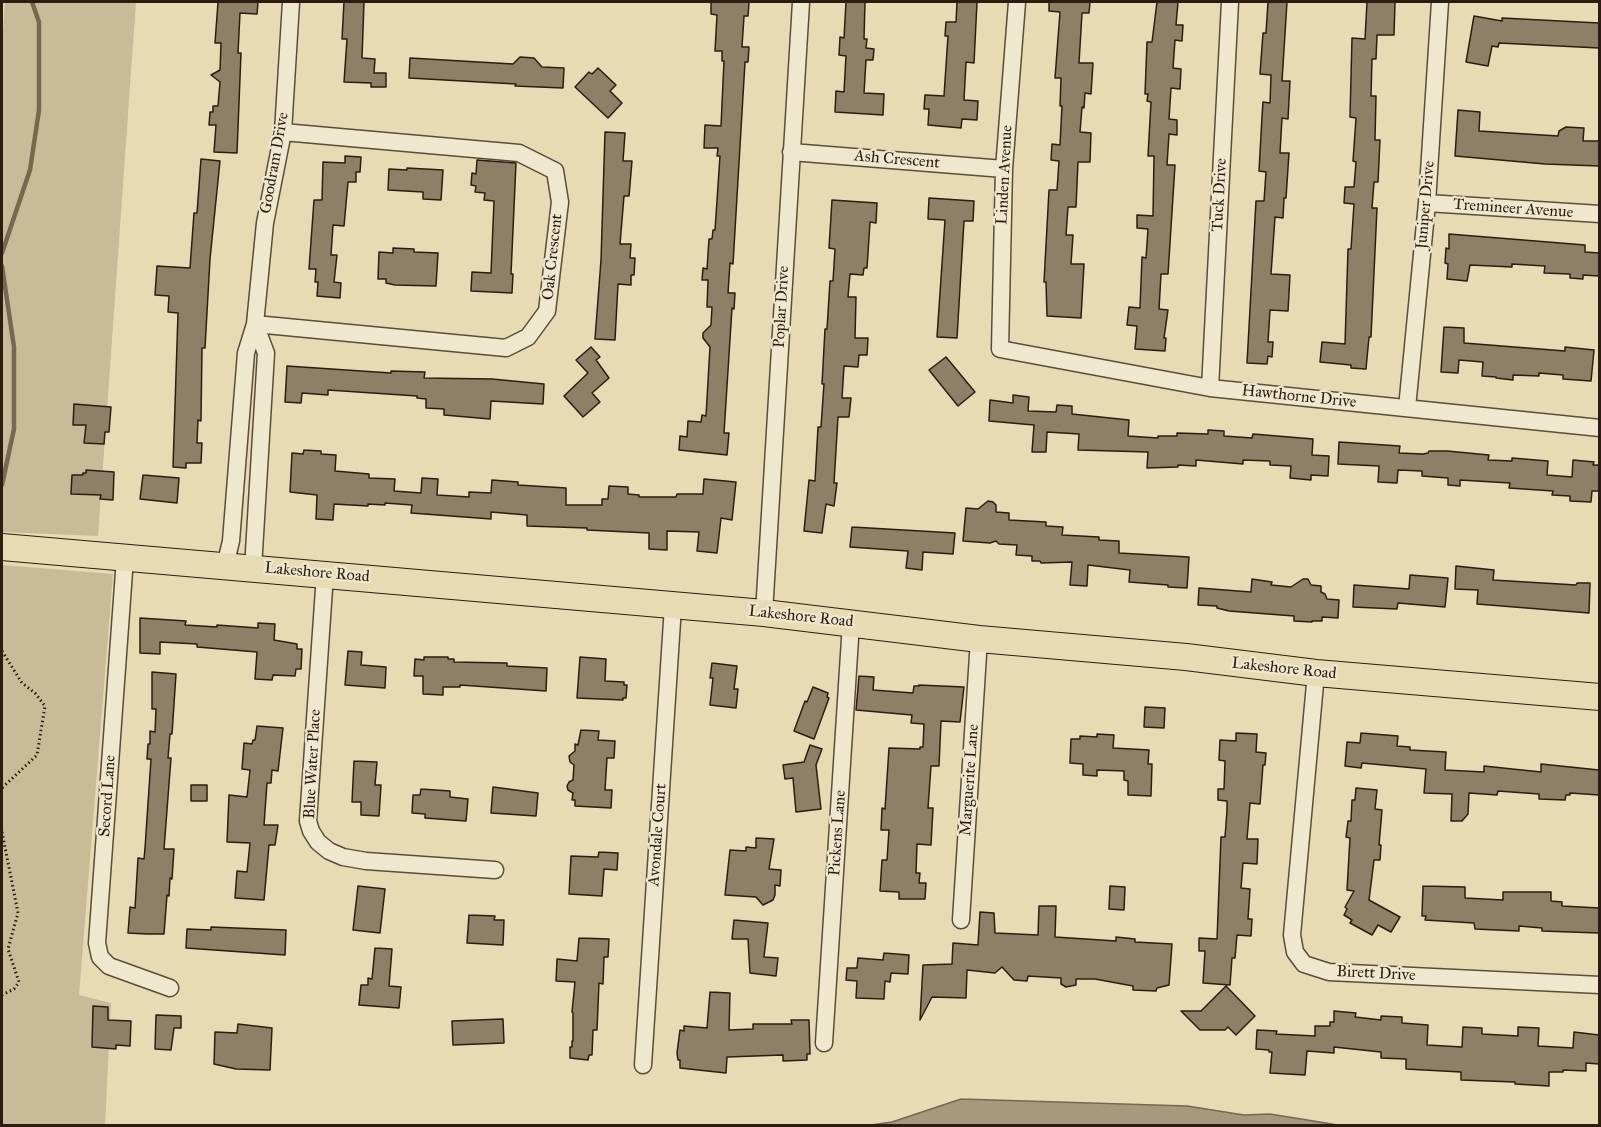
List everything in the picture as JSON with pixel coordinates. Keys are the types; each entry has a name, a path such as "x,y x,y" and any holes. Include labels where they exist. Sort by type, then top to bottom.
{"main road":[{"name":"Lakeshore Road","path":"2,546 765,613 979,639 1186,657 1316,673 1599,697"}],"street":[{"name":"Goodram Drive","path":"225,566 231,542 246,353 255,324 264,222 283,132 291,2"},
{"name":"Poplar Drive","path":"765,613 801,2"},
{"name":"Linden Avenue","path":"1000,350 1004,169 1017,2"},
{"name":"Tuck Drive","path":"1210,388 1230,2"},
{"name":"Juniper Drive","path":"1407,408 1427,203 1440,2"},
{"name":"Oak Crescent","path":"255,324 506,348 528,337 547,310 560,202 555,171 519,153 283,132"},
{"name":"Ash Crescent","path":"791,152 1004,169"},
{"name":"Tremineer Avenue","path":"1427,203 1599,214"},
{"name":"Goodram Drive","path":"254,568 266,353 255,324"},
{"name":"Hawthorne Drive","path":"1000,350 1210,388 1599,428"},
{"name":"Secord Lane","path":"125,558 97,943 100,957 109,966 170,988"},
{"name":"Blue Water Place","path":"325,574 308,821 311,831 318,842 329,851 343,857 366,861 495,870"},
{"name":"Avondale Court","path":"643,1065 673,606"},
{"name":"Pickens Lane","path":"824,1043 851,623"},
{"name":"Marguerite Lane","path":"961,920 979,639"},
{"name":"Birett Drive","path":"1316,673 1292,935 1295,952 1304,964 1329,972 1599,985"}],"path":[{"path":"2,651 22,683 35,693 45,706 37,754 2,788"},
{"path":"2,832 18,913 8,949 19,982 14,989 2,995"}],"shaded area":[{"path":"5,2 136,2 98,536 2,532 2,44"},
{"path":"2,565 113,574 79,995 111,1003 105,1125 2,1125"},
{"path":"961,1099 1187,1106 1244,1115 1270,1114 1338,1125 871,1125 892,1122"}],"building":[{"path":"218,2 258,2 257,14 240,13 238,53 241,53 237,153 214,152 216,125 209,125 210,112 213,112 213,106 218,106 220,82 211,75 220,70 221,43 215,43"},
{"path":"344,2 364,2 362,58 375,59 374,73 386,73 386,87 371,87 371,83 344,82 347,39 342,39"},
{"path":"711,2 749,2 748,16 744,16 742,47 749,47 748,62 745,62 733,264 730,263 728,293 735,293 734,309 732,308 724,433 729,433 727,455 679,450 680,436 687,437 688,421 701,422 702,415 706,416 710,347 703,338 703,333 711,325 712,307 707,307 708,280 702,280 703,268 707,269 709,239 712,239 713,230 715,230 720,156 717,156 718,148 704,148 705,125 721,126 724,61 722,61 722,51 715,51 717,15 711,14"},
{"path":"846,2 865,2 864,39 867,39 866,48 874,49 873,60 866,60 864,93 884,94 883,115 835,112 836,91 844,92 846,56 839,55 840,37 844,38"},
{"path":"957,2 977,2 974,63 966,62 964,100 978,101 977,120 962,119 961,128 928,125 929,109 924,109 925,95 944,96 948,36 945,36 946,22 956,22"},
{"path":"1049,2 1090,2 1089,13 1082,13 1079,63 1093,63 1091,94 1085,93 1080,132 1091,133 1090,162 1078,162 1076,207 1068,207 1066,235 1073,235 1071,264 1084,264 1081,318 1047,316 1046,282 1044,282 1049,190 1057,190 1059,161 1051,160 1052,144 1060,145 1062,106 1060,106 1061,78 1055,78 1060,12 1049,11"},
{"path":"1157,2 1178,2 1176,25 1183,25 1182,41 1175,40 1173,68 1181,69 1180,89 1171,88 1169,119 1177,120 1177,135 1169,134 1167,165 1175,165 1168,274 1161,274 1159,309 1168,310 1164,338 1166,338 1165,351 1135,349 1137,326 1127,325 1129,307 1140,308 1142,257 1146,258 1148,229 1137,228 1137,215 1153,216 1154,156 1148,156 1151,102 1147,101 1148,94 1145,94 1147,42 1152,42"},
{"path":"1268,2 1287,2 1282,81 1290,81 1288,119 1282,118 1280,153 1289,153 1283,218 1275,217 1271,274 1290,275 1288,311 1270,310 1268,342 1273,342 1272,357 1268,356 1267,364 1247,363 1256,201 1264,201 1266,172 1259,171 1263,102 1270,103 1271,75 1260,74"},
{"path":"1367,2 1395,2 1394,35 1377,35 1376,59 1372,59 1371,96 1376,96 1375,140 1380,140 1378,182 1374,182 1372,208 1377,208 1371,337 1369,337 1366,369 1320,362 1322,342 1345,344 1348,249 1351,249 1354,204 1344,203 1345,187 1354,187 1356,162 1353,161 1356,118 1350,117 1352,38 1365,39"},
{"path":"1474,16 1502,21 1502,18 1599,23 1599,48 1499,43 1498,47 1492,46 1488,66 1466,62"},
{"path":"520,57 534,58 542,67 564,68 563,88 409,78 410,58 513,64"},
{"path":"598,68 616,85 610,91 622,103 608,118 575,87 589,72 592,74"},
{"path":"1458,110 1480,112 1479,131 1558,136 1559,131 1566,127 1584,128 1583,141 1599,141 1599,166 1455,156"},
{"path":"605,132 625,133 623,161 632,161 629,196 624,196 620,244 631,244 630,258 635,258 634,275 631,275 631,285 618,284 615,340 595,339 601,260"},
{"path":"345,156 361,157 360,172 356,172 356,182 348,182 344,226 333,225 331,255 337,255 334,282 341,283 340,298 317,296 316,269 309,269 314,200 322,200 323,162 345,163"},
{"path":"201,159 220,161 210,259 205,348 202,348 201,421 198,420 197,443 202,443 201,463 186,463 186,468 173,467 178,313 168,312 169,296 155,295 157,266 190,268"},
{"path":"477,160 516,163 512,293 471,291 472,272 491,273 494,201 484,200 485,193 475,192 476,186 471,185 472,173 476,174"},
{"path":"407,168 443,170 441,200 423,199 423,192 388,190 389,169 407,170"},
{"path":"929,198 974,201 973,221 964,221 957,338 937,337 945,220 928,219"},
{"path":"832,200 877,203 876,223 870,222 867,268 864,268 863,275 850,274 848,297 856,297 855,338 868,338 867,355 859,355 858,367 844,366 842,398 851,398 849,417 838,417 834,483 837,483 834,506 826,504 822,533 804,531 809,480 815,481 818,427 821,427 825,329 827,329 830,281 833,281 835,249 829,248"},
{"path":"1449,234 1585,245 1585,252 1599,253 1599,276 1583,275 1583,279 1570,278 1570,274 1544,273 1545,266 1512,264 1512,267 1470,265 1467,281 1447,279 1448,264 1445,263 1446,248 1449,249"},
{"path":"393,248 438,253 436,286 395,285 386,283 386,279 378,279 379,252 393,253"},
{"path":"1444,327 1464,328 1464,343 1565,351 1565,347 1594,350 1591,381 1563,379 1563,375 1539,373 1539,376 1513,375 1513,380 1482,376 1483,362 1459,360 1458,373 1441,372"},
{"path":"591,347 600,357 596,360 609,378 592,393 600,402 583,417 564,396 588,373 576,360"},
{"path":"946,357 975,392 958,406 929,370"},
{"path":"287,366 391,373 391,371 425,372 424,378 492,379 544,384 543,404 491,401 490,419 444,415 444,409 426,408 426,399 417,398 417,396 328,390 328,395 302,393 301,403 285,402"},
{"path":"1013,395 1029,397 1028,411 1056,412 1057,405 1072,406 1072,414 1129,420 1128,436 1158,438 1158,436 1177,436 1177,433 1208,434 1208,430 1224,431 1224,436 1252,438 1253,434 1313,439 1312,455 1329,456 1328,476 1311,475 1311,480 1290,478 1291,466 1270,465 1270,461 1243,460 1243,464 1196,460 1196,466 1147,468 1148,452 1078,450 1079,434 1047,432 1046,452 1032,452 1034,425 989,421 990,400 1013,403"},
{"path":"74,404 111,407 109,432 105,432 104,444 84,443 86,425 73,425"},
{"path":"1339,442 1400,446 1399,453 1423,454 1429,451 1447,451 1489,455 1488,460 1512,461 1512,458 1548,461 1547,475 1572,477 1573,460 1594,462 1593,465 1599,465 1599,491 1592,491 1591,502 1570,501 1570,496 1552,495 1553,491 1509,488 1510,483 1460,480 1460,486 1448,485 1448,478 1422,476 1422,471 1398,470 1397,483 1378,482 1379,466 1338,464"},
{"path":"304,450 336,455 335,471 369,474 369,478 395,479 394,491 421,493 422,478 438,479 437,495 469,497 469,492 491,493 492,480 518,482 518,485 566,488 566,505 602,505 602,499 608,499 609,486 628,487 628,494 639,495 639,497 676,497 677,494 703,494 704,479 736,482 732,520 721,518 717,553 697,551 699,532 667,531 667,550 649,549 649,533 527,526 527,515 491,512 491,519 411,513 412,505 334,504 333,520 316,519 317,495 290,492 292,453 303,454"},
{"path":"86,470 114,472 113,500 100,499 101,495 71,494 72,475 83,475"},
{"path":"143,475 179,478 177,503 140,499"},
{"path":"988,501 996,505 996,512 1009,513 1009,520 1046,522 1046,526 1063,527 1062,535 1099,537 1099,540 1119,541 1119,553 1189,557 1187,588 1129,582 1130,570 1088,565 1087,586 1070,585 1072,562 1041,563 1032,561 1032,556 1016,555 1017,545 999,544 996,541 990,543 963,541 966,508 978,509"},
{"path":"852,527 955,533 953,554 923,552 922,570 906,568 908,551 850,547"},
{"path":"1456,566 1494,570 1493,580 1576,585 1577,583 1590,583 1589,613 1477,604 1478,590 1455,589"},
{"path":"1410,575 1448,578 1445,607 1398,603 1397,609 1353,607 1354,585 1409,589"},
{"path":"1252,579 1272,582 1271,585 1291,587 1303,579 1308,579 1311,585 1321,586 1321,592 1327,599 1339,600 1338,618 1322,617 1322,621 1312,622 1294,621 1294,616 1229,611 1217,608 1217,606 1198,605 1199,588 1251,592"},
{"path":"140,618 186,621 185,625 217,627 217,625 258,628 258,623 275,624 274,640 297,644 297,649 302,649 301,669 296,669 295,676 273,675 272,680 255,679 257,652 197,647 197,644 160,642 160,654 140,653"},
{"path":"348,651 362,652 361,665 386,667 385,688 345,685"},
{"path":"424,657 448,657 448,659 454,659 454,662 507,663 507,666 547,668 546,691 460,685 460,687 443,687 443,695 423,694 423,676 414,676 415,659 424,660"},
{"path":"580,657 606,659 605,681 624,682 624,685 627,685 626,698 623,700 577,698"},
{"path":"712,663 737,666 734,689 738,689 736,708 710,705"},
{"path":"152,672 176,674 168,758 171,758 164,849 174,849 164,934 128,933 130,907 135,908 138,858 144,859 151,759 147,759 148,744 150,744 150,731 155,732 156,709 152,709"},
{"path":"859,676 874,677 873,690 913,693 914,686 919,685 964,687 960,722 941,721 939,766 931,766 928,808 933,808 931,845 917,844 916,873 920,873 919,883 926,883 925,899 899,899 899,892 880,891 882,860 887,860 889,830 881,830 882,808 885,809 889,748 920,749 923,747 924,724 911,723 912,715 856,710"},
{"path":"813,687 828,693 829,698 814,739 794,731"},
{"path":"1145,707 1165,708 1164,728 1144,727"},
{"path":"257,726 283,728 278,771 272,770 271,783 267,783 264,825 278,825 275,845 269,845 264,900 235,898 237,871 247,872 250,843 227,842 229,795 247,797 250,770 242,769 244,743 252,744 255,740"},
{"path":"581,730 599,731 598,740 615,741 614,758 607,758 605,790 612,790 611,808 575,806 575,800 572,800 573,793 568,790 569,782 573,780 574,765 570,762 569,756 575,751 575,744 578,745"},
{"path":"1236,733 1257,734 1256,752 1266,753 1260,804 1250,803 1247,839 1258,839 1257,864 1243,863 1241,888 1250,889 1248,919 1252,919 1251,936 1237,935 1230,985 1203,983 1205,951 1199,951 1199,938 1217,939 1221,837 1225,837 1227,811 1227,801 1218,800 1218,789 1224,789 1225,761 1219,760 1220,740 1236,741"},
{"path":"1361,733 1398,736 1397,746 1410,747 1410,750 1446,752 1445,770 1484,772 1484,766 1541,772 1541,764 1599,770 1599,795 1570,793 1566,795 1565,800 1539,799 1539,794 1498,791 1497,795 1469,793 1468,814 1462,821 1451,821 1452,794 1424,793 1426,769 1362,763 1361,768 1345,766 1347,742 1360,743"},
{"path":"1097,734 1114,735 1113,748 1149,750 1148,764 1152,764 1151,796 1128,795 1128,781 1124,780 1124,771 1097,770 1097,776 1083,775 1083,764 1070,763 1071,739 1080,739 1080,736 1097,737"},
{"path":"810,745 822,749 816,765 821,809 796,812 793,778 785,779 783,765 804,762"},
{"path":"354,761 377,762 375,785 381,785 379,816 361,815 361,802 352,802"},
{"path":"191,785 207,785 207,801 191,801"},
{"path":"493,787 538,793 536,816 491,813"},
{"path":"1356,788 1377,790 1375,809 1382,810 1380,860 1374,860 1369,900 1400,917 1391,932 1378,925 1372,935 1350,923 1352,920 1344,915 1347,909 1345,907 1354,891 1347,890 1350,838 1346,837"},
{"path":"421,789 450,791 450,797 468,799 466,821 425,818 425,814 412,813 413,795 420,795"},
{"path":"756,838 774,839 769,869 781,870 780,886 775,885 773,900 763,905 756,897 725,895 730,850 746,851 746,847 756,848"},
{"path":"599,852 618,853 617,870 604,869 602,896 569,894 571,856 598,857"},
{"path":"358,886 385,889 380,933 353,930"},
{"path":"1110,886 1125,887 1124,910 1109,909"},
{"path":"1423,886 1465,887 1465,898 1503,900 1503,892 1551,892 1551,901 1562,902 1562,906 1599,908 1599,933 1542,931 1542,928 1519,926 1519,931 1475,929 1474,923 1425,920 1426,916 1422,916"},
{"path":"1039,906 1056,906 1055,937 1116,941 1116,937 1135,939 1135,942 1172,944 1169,985 1157,988 1156,991 1133,990 1133,986 1095,979 1076,979 1076,985 1066,987 1061,984 1061,978 1028,976 1027,981 1014,980 1002,967 995,973 967,970 966,998 932,997 920,1020 923,965 952,964 953,943 978,945 980,912 994,913 995,933 1038,935"},
{"path":"469,915 495,916 494,920 504,920 503,945 467,943"},
{"path":"734,920 768,923 764,957 778,958 776,976 750,973 748,939 732,939"},
{"path":"211,927 286,930 285,955 186,948 187,929 211,930"},
{"path":"579,938 609,939 608,957 604,957 603,984 599,983 597,1030 593,1030 592,1055 589,1055 588,1060 570,1058 570,1047 573,1041 572,1012 575,982 556,981 557,959 577,961"},
{"path":"375,948 392,949 389,986 401,987 399,1008 359,1005 361,985 368,985 368,978 372,979"},
{"path":"884,953 909,955 908,974 891,973 890,982 885,981 884,999 856,998 857,981 846,980 847,968 857,968 858,958 883,960"},
{"path":"1226,986 1255,1016 1236,1035 1228,1027 1225,1030 1200,1030 1181,1011 1201,1011"},
{"path":"710,992 730,993 729,1030 753,1029 753,1024 792,1024 791,1020 809,1020 810,1054 807,1054 807,1060 783,1061 783,1055 727,1057 726,1073 680,1068 677,1053 680,1030 684,1031 684,1026 707,1028"},
{"path":"93,1006 108,1007 108,1020 131,1021 130,1046 116,1045 116,1049 92,1047"},
{"path":"1334,1011 1356,1013 1355,1017 1381,1020 1381,1016 1402,1017 1402,1023 1428,1025 1427,1045 1462,1047 1463,1027 1482,1028 1482,1034 1518,1036 1518,1027 1539,1028 1538,1046 1573,1048 1574,1032 1599,1035 1599,1064 1586,1063 1586,1071 1549,1072 1549,1086 1515,1084 1515,1082 1461,1080 1461,1072 1406,1069 1406,1059 1381,1058 1381,1052 1334,1047 1334,1053 1307,1051 1305,1075 1270,1073 1272,1052 1256,1049 1257,1030 1277,1031 1276,1034 1315,1036 1315,1026 1330,1026 1330,1022 1334,1022"},
{"path":"156,1015 181,1016 181,1028 174,1028 171,1050 155,1049"},
{"path":"503,1019 504,1043 453,1045 452,1021"},
{"path":"238,1024 272,1028 270,1070 236,1069 214,1064 215,1032 237,1033"}],"waterway":[{"path":"2,253 30,170 39,110 39,22 32,2"},
{"path":"2,266 14,347 14,429 2,485"}]}
